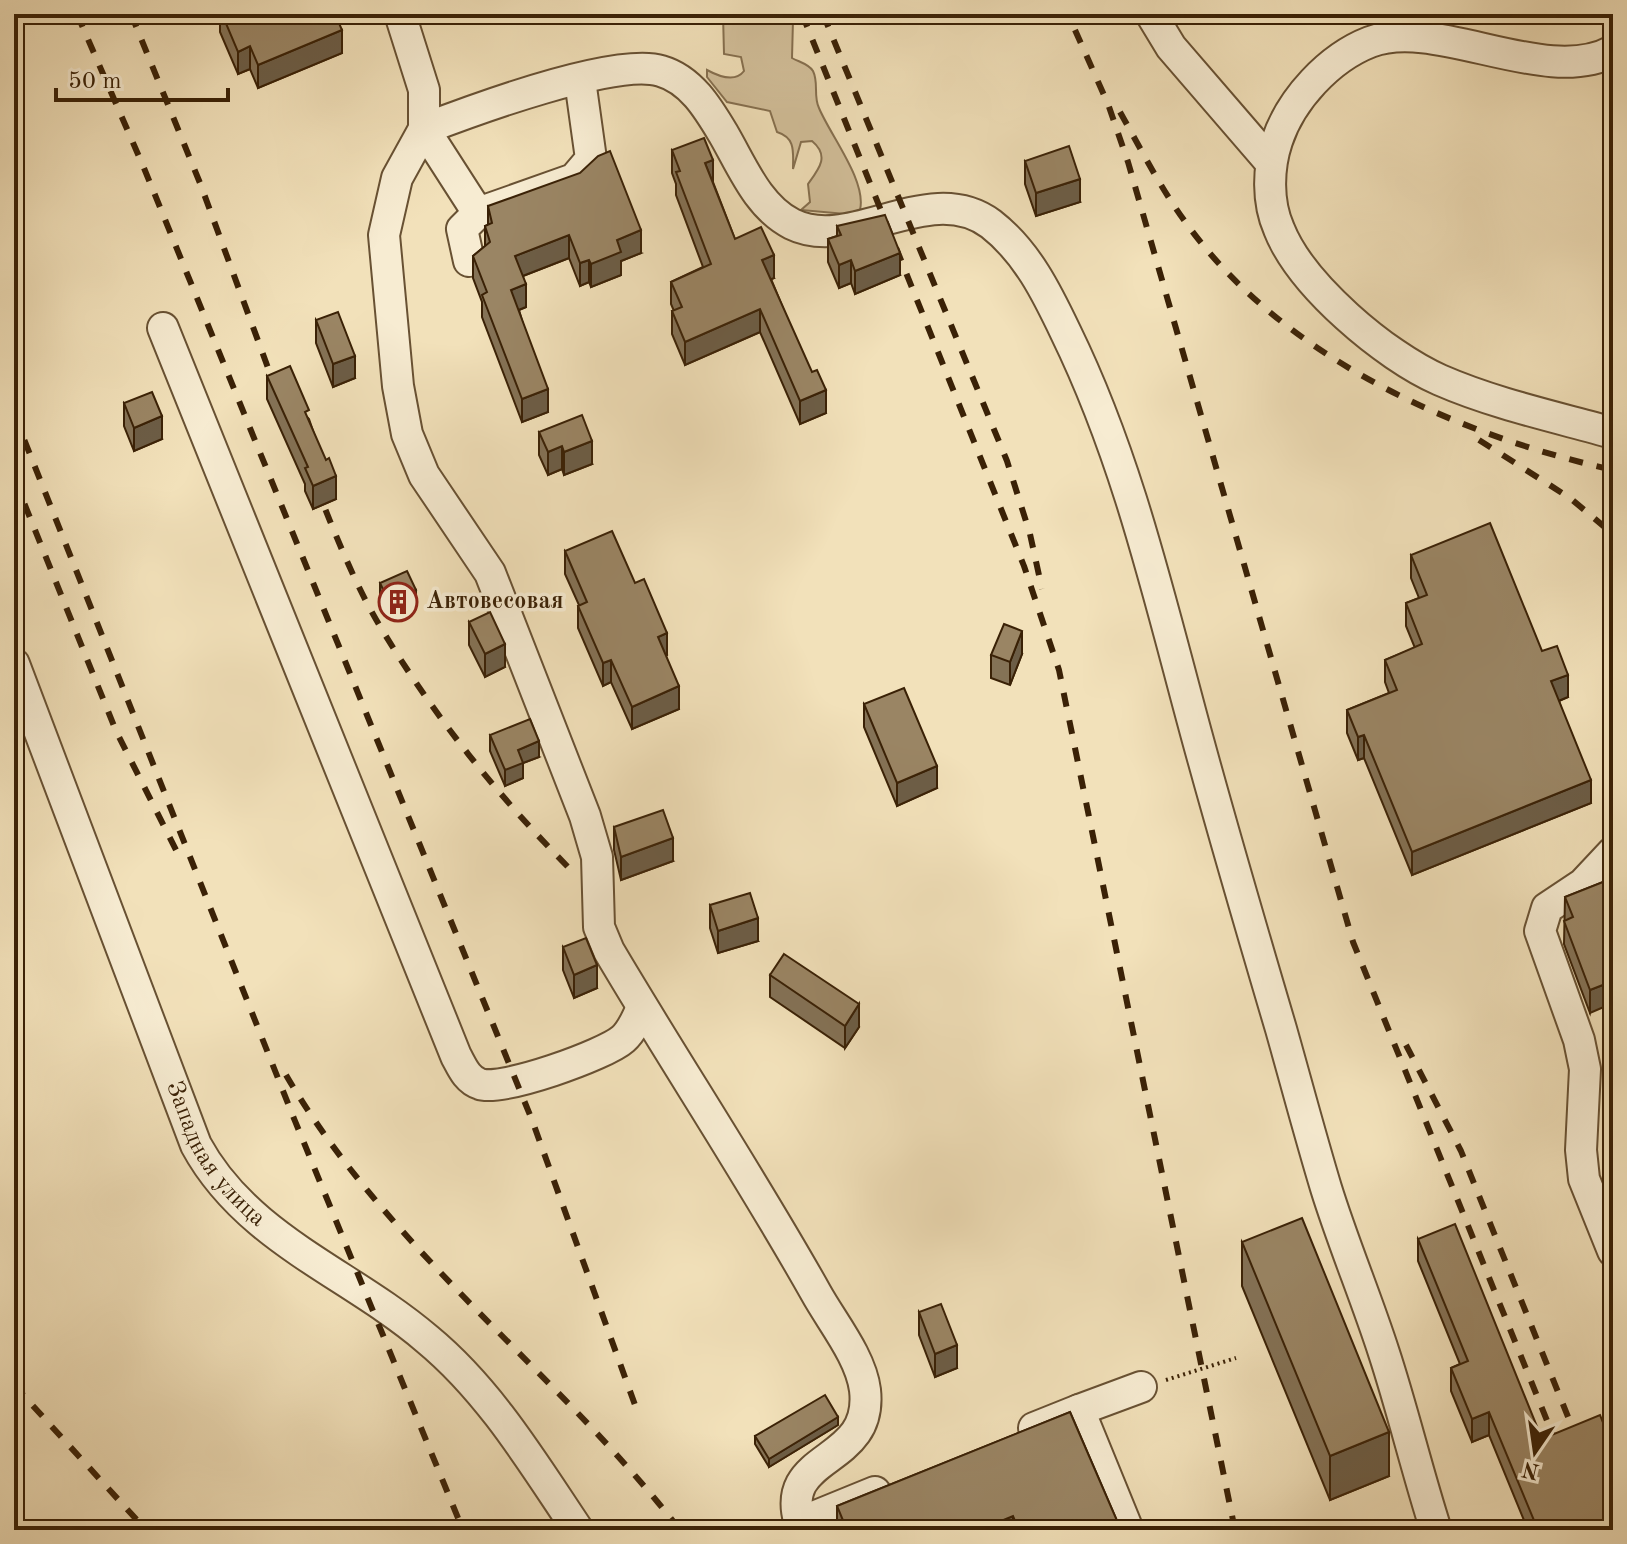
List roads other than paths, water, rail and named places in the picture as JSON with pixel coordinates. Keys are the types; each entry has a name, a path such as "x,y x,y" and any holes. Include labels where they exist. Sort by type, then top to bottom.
{"street":[{"path":"400,14 424,90 424,129 478,213"},
{"path":"1151,14 1171,47 1271,163"},
{"path":"1613,51 1602,57 1564,62 1431,40 1394,37 1370,41 1345,55 1306,90 1290,112 1271,163 1271,194 1278,229 1294,256 1344,312 1378,340 1437,379 1470,392 1613,433"},
{"path":"899,1482 801,1526 797,1492 802,1479 858,1432 864,1416 864,1386 853,1358 794,1253 603,939 592,837 499,595 484,564 424,475 407,434 398,386 384,235 397,178 413,142 424,129 515,97 580,80 642,68 661,70 678,78 706,105 761,198 790,223 819,230 930,209 954,209 977,215 992,225 1036,274 1075,351 1118,456 1154,572 1201,750 1327,1191 1386,1357 1436,1530"},
{"path":"469,261 462,229 478,213 574,179 588,167 592,149 580,80"},
{"path":"163,328 456,1056 467,1075 479,1084 491,1086 534,1075 610,1047 634,1026 642,1007"},
{"name":"Западная улица","path":"14,664 196,1145 208,1167 227,1191 271,1232 400,1317 453,1362 511,1432 578,1530"},
{"path":"1613,852 1583,884 1547,908 1540,931 1579,1040 1585,1069 1581,1136 1584,1179 1613,1251"},
{"path":"1013,1437 1141,1387"},
{"path":"1079,1410 1128,1530"}],"railway":[{"path":"77,14 144,168 532,1120 639,1416"},
{"path":"131,14 200,183 278,395"},
{"path":"802,14 1024,566 1059,670 1235,1530"},
{"path":"823,14 1007,461 1030,534 1042,589"},
{"path":"1075,30 1108,104 1128,162 1353,942 1561,1455"},
{"path":"1120,112 1189,227 1229,274 1274,316 1325,353 1379,385 1436,413 1495,436 1613,470"},
{"path":"14,414 295,1121 463,1530"},
{"path":"1479,440 1570,498 1613,534"},
{"path":"14,478 116,731 179,856"},
{"path":"315,484 362,593 401,661 468,754 569,868"},
{"path":"1406,1045 1461,1151 1581,1449"},
{"path":"286,1075 327,1138 373,1198 423,1254 581,1416 680,1530"},
{"path":"14,1385 146,1530"}],"place":[{"name":"Автовесовая","path":"398,602"}]}
